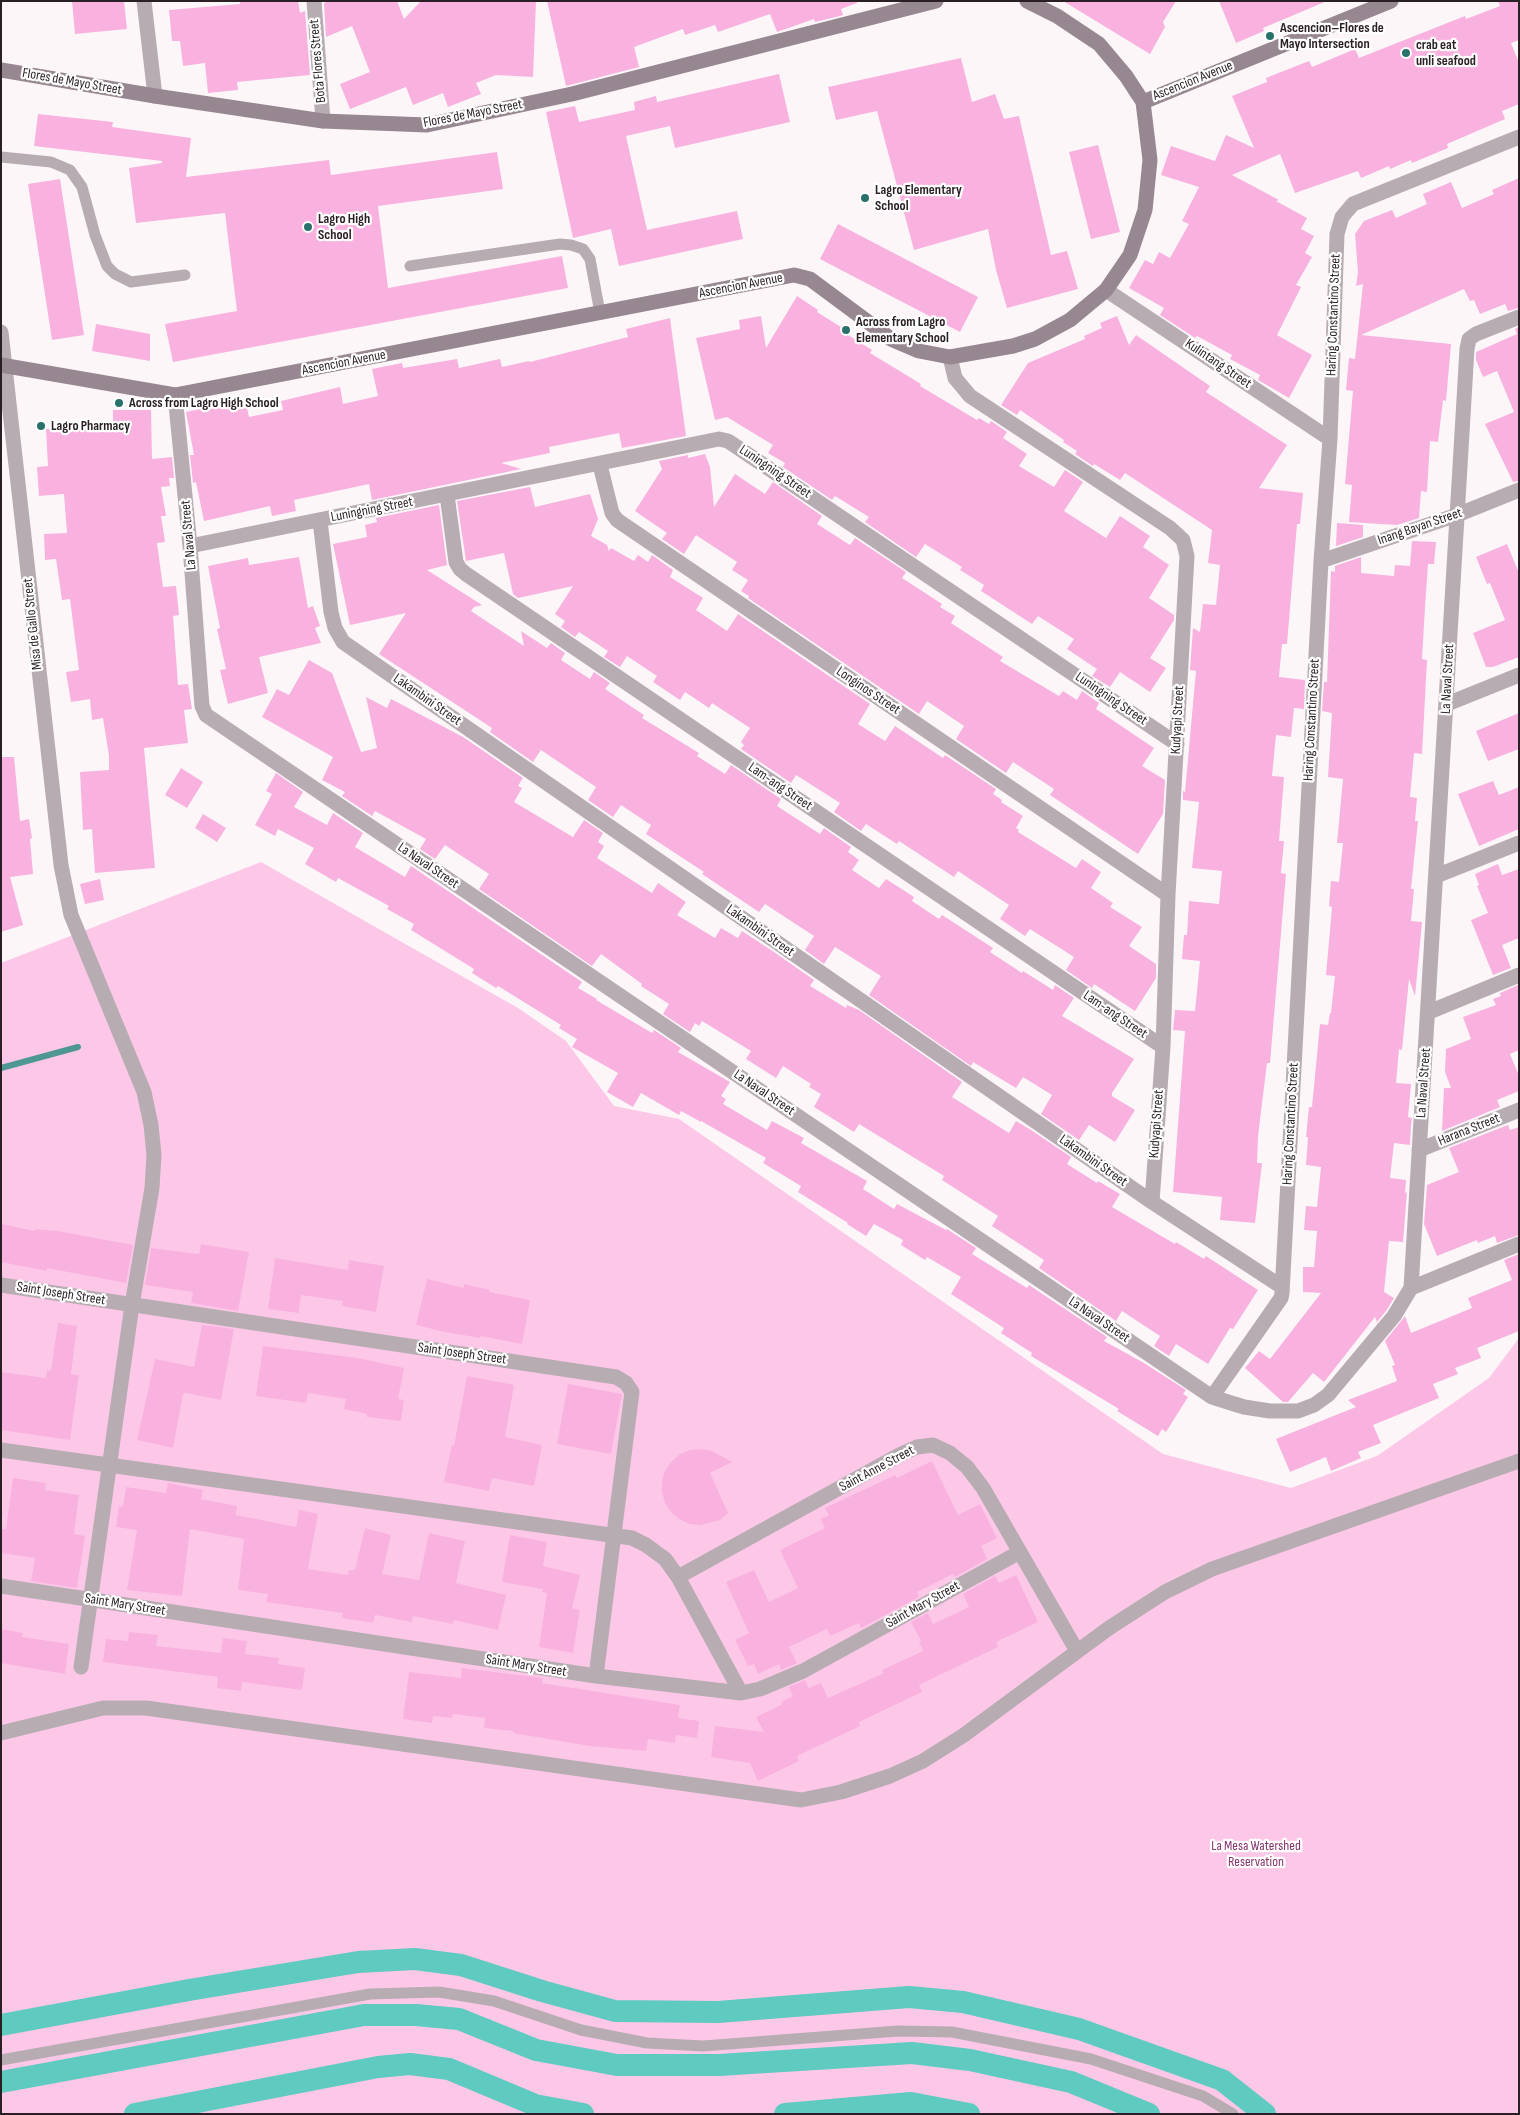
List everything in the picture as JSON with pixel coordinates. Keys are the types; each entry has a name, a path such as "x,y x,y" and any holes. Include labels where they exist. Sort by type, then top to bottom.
{"street":[{"path":"144,1 154,96"},
{"name":"Bota Flores Street","path":"314,1 323,121"},
{"name":"Flores de Mayo Street","path":"1,70 154,96 323,121 427,125 572,94 936,1"},
{"path":"1027,1 1057,16 1099,44 1126,76 1143,102"},
{"name":"Ascencion Avenue","path":"3,365 175,395 794,275 810,279 892,339 919,351 950,356 1013,346 1035,339 1070,320 1106,290 1130,255 1145,210 1150,160 1143,102 1391,1"},
{"name":"Haring Constantino Street","path":"1212,1397 1281,1298 1320,562 1330,439 1337,234 1342,217 1353,204 1519,137"},
{"name":"Kulintang Street","path":"1106,290 1330,439"},
{"name":"La Naval Street","path":"175,395 190,546 202,706 206,715 1212,1397 1270,1411 1298,1411 1314,1405 1328,1395 1394,1316 1411,1288 1469,339 1519,317"},
{"name":"Misa de Gallo Street","path":"1,332 3,365 61,865 72,916 144,1092 151,1125 154,1155 152,1188 132,1305 81,1667"},
{"name":"Kudyapi Street","path":"950,356 955,378 970,396 1170,528 1183,540 1187,556 1168,895 1163,1047 1152,1202"},
{"name":"Luningning Street","path":"190,546 719,440 728,441 1177,744"},
{"name":"Longinos Street","path":"600,465 612,513 617,520 1168,895"},
{"name":"Inang Bayan Street","path":"1320,562 1457,515 1519,490"},
{"name":"Lam-ang Street","path":"446,495 456,562 460,570 1163,1047"},
{"name":"Lakambini Street","path":"320,520 331,612 335,628 343,642 1152,1202 1282,1286"},
{"path":"1447,704 1519,675"},
{"path":"1436,876 1519,843"},
{"path":"1429,1012 1519,975"},
{"name":"Harana Street","path":"1419,1150 1519,1110"},
{"path":"1411,1288 1519,1244"},
{"name":"Saint Joseph Street","path":"1,1285 616,1377 626,1383 632,1392 596,1676"},
{"name":"Saint Anne Street","path":"678,1577 901,1454 917,1446 933,1445 950,1453 967,1467 983,1488 1077,1652"},
{"path":"1,1450 632,1538 646,1545 665,1559 678,1577 741,1693"},
{"path":"1,1733 103,1708 146,1708 801,1800 841,1792 890,1776 924,1761 964,1735 1109,1628 1165,1592 1212,1569 1519,1461"},
{"name":"Saint Mary Street","path":"1,1586 596,1676 741,1693 760,1689 803,1671 1020,1552"}],"lane":[{"path":"1,157 51,162 70,170 82,188 95,235 107,266 115,274 131,282 185,275"},
{"path":"410,266 560,244 571,245 583,249 590,259 600,313"},
{"path":"1,2060 370,1994 439,1992 494,2001 581,2030 647,2044 703,2046 898,2031 952,2032 1090,2058 1202,2096 1232,2114"}],"green space":[{"name":"La Mesa Watershed Reservation","path":"261,862 518,1008 566,1041 614,1106 679,1119 1163,1454 1291,1488 1377,1456 1489,1378 1519,1338 1519,2114 1,2114 1,963"}],"building":[{"path":"72,1 124,1 127,29 75,34"},
{"path":"240,1 298,1 300,13 305,11 310,75 237,82 238,90 208,93 205,63 183,66 180,41 172,41 169,10 240,4"},
{"path":"329,1 397,1 404,19 421,1 536,1 533,77 496,75 476,83 481,94 448,107 443,93 413,105 406,87 350,109 340,84 370,72 352,26 326,37 324,3"},
{"path":"547,1 857,1 857,3 841,9 843,15 815,22 814,19 777,32 770,14 718,32 715,25 685,35 683,29 634,47 639,67 566,86"},
{"path":"1063,1 1176,1 1163,22 1165,27 1150,54"},
{"path":"1219,1 1327,1 1263,28 1264,31 1236,43"},
{"path":"1498,1 1519,1 1519,40 1511,43 1519,63 1519,104 1502,111 1505,119 1447,144 1448,148 1412,163 1411,160 1390,169 1389,166 1361,178 1358,171 1295,193 1280,154 1232,175 1279,200 1276,201 1307,218 1301,229 1314,236 1305,253 1312,257 1296,285 1301,287 1277,335 1312,355 1289,398 1258,380 1260,375 1230,359 1232,355 1197,336 1195,338 1160,315 1164,308 1129,288 1145,260 1153,264 1159,252 1170,258 1189,224 1182,221 1199,187 1161,175 1171,146 1215,161 1226,135 1254,148 1232,96 1267,82 1266,78 1309,61 1312,67 1355,49 1359,58 1465,16 1466,19 1500,6"},
{"path":"961,58 972,102 995,94 1004,119 1019,116 1051,255 1067,251 1078,289 1007,308 996,270 988,229 914,250 877,111 836,120 828,87"},
{"path":"779,74 790,122 675,148 670,126 626,136 647,230 737,211 743,239 619,266 611,229 573,238 546,112 575,106 579,122 635,110 634,102 656,96 657,102"},
{"path":"38,114 113,122 112,127 191,138 186,177 329,160 331,175 497,152 503,189 378,206 388,288 562,256 568,288 173,362 165,324 237,311 225,213 136,223 129,168 162,163 162,161 34,146"},
{"path":"1098,145 1120,232 1091,239 1069,152"},
{"path":"1519,178 1519,308 1508,311 1505,304 1480,314 1474,300 1470,301 1464,289 1361,335 1451,344 1446,401 1443,400 1438,442 1430,441 1427,492 1421,491 1419,518 1397,525 1349,522 1352,485 1345,484 1353,391 1346,390 1349,358 1355,359 1363,284 1356,286 1358,272 1355,234 1364,221 1392,210 1396,218 1427,204 1423,194 1451,182 1462,208 1494,194 1492,190"},
{"path":"60,179 84,335 52,340 28,184"},
{"path":"838,224 978,297 960,332 820,259"},
{"path":"797,296 818,310 817,312 841,327 840,330 872,350 870,353 921,384 920,386 977,420 979,418 989,424 991,421 1007,432 1003,438 1027,454 1019,466 1054,487 1065,470 1083,482 1064,511 1106,538 1120,516 1150,536 1143,547 1169,565 1149,598 1174,615 1174,620 1150,658 1166,668 1150,692 1120,672 1110,687 1092,676 1097,669 1067,649 1074,639 1038,616 1032,624 981,591 984,585 960,570 962,567 925,544 916,557 865,522 869,517 835,496 832,500 783,467 785,463 768,453 773,445 727,417 715,420 696,338 740,329 739,320 761,316 766,348"},
{"path":"1117,316 1129,345 1136,335 1210,386 1206,392 1287,445 1259,488 1303,493 1300,524 1297,524 1287,644 1282,644 1279,677 1305,680 1304,709 1294,708 1291,737 1276,735 1272,776 1284,777 1279,841 1284,841 1281,873 1286,874 1270,1063 1267,1063 1258,1136 1257,1163 1262,1163 1255,1223 1220,1220 1222,1197 1173,1192 1185,1031 1173,1030 1175,1010 1195,1011 1200,961 1182,959 1184,935 1187,935 1189,901 1219,904 1222,871 1192,868 1199,802 1183,800 1196,671 1190,670 1193,628 1200,632 1203,604 1216,605 1220,565 1208,563 1212,530 1125,473 1120,480 1094,464 1093,466 1075,454 1077,451 1063,442 1064,440 1020,410 1017,415 1001,405 1028,363 1085,339 1084,336 1102,328 1100,323"},
{"path":"670,318 686,436 622,448 619,433 549,447 550,453 501,463 521,469 372,500 369,484 294,500 296,511 272,516 270,506 204,521 196,482 193,483 190,455 194,455 186,412 245,399 249,417 283,410 281,401 340,387 343,404 378,396 372,369 402,363 403,368 457,359 459,368 500,359 502,367 530,362 628,337 626,329"},
{"path":"96,324 150,334 150,361 92,351"},
{"path":"1519,327 1519,481 1513,482 1485,424 1514,412 1497,371 1483,377 1476,360 1476,352 1517,334 1515,329"},
{"path":"113,410 151,410 152,459 172,457 174,478 169,478 170,486 161,487 166,516 161,516 165,542 157,543 163,587 176,586 179,615 173,616 178,685 188,684 192,709 184,710 188,743 144,748 155,868 95,873 92,829 83,830 80,772 109,770 109,756 103,718 92,720 90,699 71,702 66,672 79,670 70,599 62,600 56,559 45,560 44,534 67,533 64,494 39,496 37,467 48,466 46,429 113,427"},
{"path":"705,454 710,467 714,507 735,474 765,494 773,482 822,516 817,524 850,545 855,538 906,572 902,578 942,604 940,607 955,616 951,623 1003,657 1000,661 1059,696 1063,691 1077,700 1082,691 1099,703 1096,709 1154,748 1142,766 1165,780 1163,814 1138,854 1050,795 1054,789 1013,762 1006,773 956,739 964,726 927,701 919,714 748,598 749,596 741,591 748,580 732,570 737,562 696,535 684,554 662,539 667,533 635,511 662,469 659,461 688,455 688,458"},
{"path":"530,487 535,507 590,494 598,519 591,536 607,545 609,551 611,548 634,561 638,555 648,562 652,555 673,570 670,577 703,598 696,610 727,631 738,614 870,704 858,724 885,741 895,726 943,758 945,755 996,789 993,794 1002,800 1001,802 1023,816 1016,828 1019,830 1018,832 1076,868 1082,859 1101,872 1091,888 1113,903 1110,907 1142,927 1129,946 1156,964 1156,978 1135,1011 1094,984 1092,988 1066,970 1074,957 1030,929 1025,936 1000,919 1009,905 958,871 954,877 899,841 897,844 866,824 861,831 834,812 840,803 796,775 791,783 741,749 744,745 741,742 750,728 712,703 709,708 685,692 680,700 653,682 657,676 627,656 620,667 604,657 608,651 579,632 575,637 561,627 565,621 555,614 573,586 518,598 513,594 504,553 466,561 457,501"},
{"path":"439,505 447,565 427,570 482,605 474,607 471,611 524,646 521,631 547,648 551,643 565,653 561,660 590,679 594,672 610,683 605,689 644,715 642,718 699,753 697,756 725,774 731,765 781,799 777,806 820,834 824,828 851,847 848,852 859,860 852,870 879,888 886,879 914,897 912,901 939,919 942,915 993,948 990,952 1022,973 1023,971 1053,990 1055,985 1074,998 1062,1016 1134,1059 1112,1093 1112,1096 1135,1110 1115,1142 1089,1125 1079,1140 1041,1114 1052,1095 1023,1077 1016,1088 973,1062 971,1066 869,995 881,976 835,947 824,964 805,950 814,936 765,904 759,912 702,874 704,872 646,834 651,825 621,805 613,817 588,800 596,787 541,750 533,762 490,732 492,728 379,654 406,613 350,625 333,544 367,537 365,525 377,522 376,518"},
{"path":"1337,523 1363,525 1363,537 1336,546"},
{"path":"1412,541 1436,542 1434,564 1428,564 1425,607 1422,659 1427,660 1422,754 1414,753 1410,797 1417,798 1415,821 1418,821 1411,889 1414,889 1411,921 1422,922 1415,996 1409,979 1402,1050 1399,1049 1396,1083 1411,1084 1408,1117 1412,1118 1410,1145 1394,1143 1390,1178 1406,1180 1405,1193 1407,1192 1403,1242 1389,1241 1384,1292 1394,1298 1386,1311 1377,1322 1375,1317 1324,1382 1313,1373 1288,1402 1283,1402 1245,1368 1259,1351 1270,1359 1321,1293 1303,1292 1303,1267 1314,1267 1317,1231 1304,1230 1306,1206 1317,1207 1321,1167 1306,1165 1308,1137 1306,1137 1309,1107 1312,1107 1320,1024 1328,1025 1331,1013 1335,976 1326,975 1332,907 1329,906 1331,881 1339,882 1343,843 1337,843 1343,779 1328,777 1332,713 1322,711 1324,682 1327,682 1331,571 1335,572 1335,566 1361,557 1361,573 1394,576 1395,565 1410,566"},
{"path":"1507,544 1519,573 1519,657 1493,667 1486,667 1473,633 1505,620 1490,583 1487,584 1476,557"},
{"path":"299,557 308,608 313,606 320,626 315,628 321,643 259,657 268,693 228,704 220,670 226,669 217,629 220,628 208,566 248,558 249,565"},
{"path":"309,660 332,673 361,752 377,748 366,697 387,708 391,699 463,737 523,778 518,786 522,788 514,802 573,837 584,820 603,833 598,842 604,846 597,858 652,893 658,883 686,902 677,915 715,938 721,928 738,938 742,931 814,980 810,986 846,1008 847,1005 859,1010 962,1082 952,1097 1009,1133 1016,1121 1031,1130 1071,1157 1067,1164 1097,1183 1098,1181 1120,1194 1112,1207 1175,1244 1176,1242 1204,1259 1206,1256 1258,1290 1233,1329 1230,1328 1208,1364 1176,1344 1169,1356 1154,1346 1160,1336 1122,1311 1116,1321 1039,1268 1044,1260 992,1226 998,1216 942,1180 944,1176 859,1124 854,1132 814,1107 821,1094 809,1087 811,1084 783,1066 776,1078 746,1059 751,1051 702,1021 699,1026 695,1023 690,1032 663,1014 669,1004 641,986 642,984 601,954 592,966 479,889 489,874 445,845 435,859 420,849 426,839 375,811 372,816 342,796 345,792 322,780 333,757 262,717 277,689 289,695"},
{"path":"1519,713 1519,749 1488,761 1476,731"},
{"path":"1,757 14,757 20,821 29,819 32,838 30,839 33,874 10,877 23,925 1,932"},
{"path":"181,768 203,782 187,808 165,795"},
{"path":"276,773 303,792 294,807 327,825 333,813 363,833 355,847 405,877 411,866 582,982 578,988 652,1033 654,1030 681,1048 678,1052 730,1082 721,1096 726,1099 723,1104 767,1130 772,1121 804,1138 801,1143 867,1181 863,1189 894,1209 897,1204 947,1229 976,1248 972,1254 1027,1288 1029,1285 1107,1337 1104,1341 1144,1363 1186,1390 1183,1394 1188,1397 1166,1432 1162,1429 1158,1436 1117,1411 1119,1409 1031,1356 1032,1353 1001,1333 1004,1328 951,1294 961,1277 927,1257 925,1260 901,1245 903,1240 874,1224 866,1236 798,1192 801,1186 763,1163 766,1158 681,1111 679,1115 641,1093 633,1107 607,1092 618,1073 572,1047 577,1039 559,1028 561,1025 498,986 496,988 472,973 474,969 411,930 414,924 387,909 389,906 338,878 336,882 305,864 314,848 278,829 275,836 255,825 272,794 266,791"},
{"path":"1493,781 1499,795 1519,787 1519,829 1479,846 1458,794"},
{"path":"203,814 226,828 217,842 195,828"},
{"path":"1498,864 1502,875 1519,869 1519,938 1502,945 1511,968 1493,975 1471,920 1488,913 1477,886 1479,885 1475,874"},
{"path":"100,879 104,900 85,904 80,884"},
{"path":"1518,985 1519,1050 1510,1054 1519,1076 1519,1091 1497,1100 1500,1107 1442,1131 1444,1088 1451,1088 1445,1072 1446,1049 1471,1039 1463,1017 1496,1005 1493,999 1501,996 1500,993"},
{"path":"1508,1125 1510,1130 1519,1127 1519,1235 1497,1243 1495,1236 1478,1243 1477,1240 1437,1256 1424,1224 1427,1185 1459,1172 1449,1148"},
{"path":"1,1224 35,1231 35,1229 58,1231 133,1245 126,1283 47,1268 47,1271 1,1262"},
{"path":"201,1244 249,1252 238,1311 191,1303 193,1292 145,1285 151,1248 199,1254"},
{"path":"1519,1254 1519,1331 1477,1348 1481,1358 1455,1368 1458,1374 1433,1384 1439,1398 1373,1425 1381,1443 1358,1452 1361,1458 1331,1471 1326,1457 1290,1472 1276,1439 1356,1407 1348,1400 1397,1381 1392,1366 1395,1365 1385,1341 1405,1316 1411,1333 1472,1308 1468,1298 1512,1280 1504,1260"},
{"path":"275,1258 348,1270 349,1260 384,1266 376,1312 342,1306 343,1301 301,1295 299,1313 268,1309"},
{"path":"427,1279 464,1288 464,1284 490,1290 489,1292 530,1300 522,1344 481,1336 480,1338 445,1332 416,1325"},
{"path":"58,1323 77,1326 71,1374 79,1375 70,1440 1,1430 1,1372 46,1378 47,1370 51,1371"},
{"path":"202,1325 234,1329 221,1400 183,1394 173,1448 137,1440 155,1359 194,1367"},
{"path":"263,1346 358,1358 404,1368 398,1399 404,1400 401,1421 367,1417 367,1414 344,1409 346,1399 308,1393 306,1403 256,1396"},
{"path":"467,1376 514,1385 505,1437 542,1445 534,1486 492,1478 489,1491 444,1482 452,1445 454,1446"},
{"path":"568,1384 622,1394 611,1454 557,1444"},
{"path":"690,1450 712,1451 732,1462 710,1473 728,1513 720,1520 700,1525 689,1524 671,1512 665,1503 662,1481 665,1471 671,1462 680,1454"},
{"path":"932,1461 958,1515 980,1504 997,1538 981,1546 987,1559 955,1577 953,1574 917,1592 919,1597 861,1628 859,1623 830,1636 827,1629 789,1647 797,1663 781,1670 779,1664 758,1674 754,1664 748,1666 735,1640 749,1633 726,1582 754,1570 769,1602 798,1588 780,1550 825,1528 821,1519 829,1515 825,1508 895,1475 897,1478"},
{"path":"13,1478 46,1483 45,1490 79,1495 74,1534 85,1536 77,1588 31,1581 35,1558 1,1553 1,1529 6,1529"},
{"path":"168,1483 203,1490 201,1499 237,1506 236,1515 296,1527 299,1510 318,1514 308,1569 348,1575 349,1570 355,1570 365,1528 391,1535 382,1574 419,1580 429,1533 465,1541 456,1583 506,1595 498,1630 454,1620 453,1624 413,1616 412,1622 375,1615 373,1623 342,1618 343,1613 266,1602 268,1594 238,1590 244,1539 190,1529 182,1596 127,1590 137,1530 116,1527 119,1506 123,1507 126,1487 166,1493"},
{"path":"510,1535 547,1542 543,1566 580,1575 572,1608 580,1610 573,1653 539,1647 547,1593 542,1592 543,1589 502,1582"},
{"path":"1016,1575 1038,1622 996,1642 998,1647 919,1685 922,1692 859,1722 860,1726 797,1756 799,1761 758,1781 750,1763 711,1757 715,1726 764,1732 756,1717 783,1704 781,1702 793,1696 789,1687 805,1680 809,1688 821,1683 828,1698 884,1673 882,1670 923,1651 919,1642 921,1641 911,1622 928,1613 933,1624 969,1607 963,1594 995,1576 999,1583"},
{"path":"1,1629 23,1633 22,1637 69,1644 65,1674 1,1663"},
{"path":"129,1632 158,1635 156,1646 221,1653 223,1638 247,1641 245,1654 279,1658 278,1664 305,1668 302,1690 242,1682 241,1691 217,1688 218,1677 103,1662 106,1639 128,1641"},
{"path":"462,1668 543,1678 542,1683 680,1705 678,1718 699,1721 697,1738 676,1735 675,1743 648,1739 646,1751 590,1746 513,1733 513,1731 484,1728 485,1718 453,1714 452,1718 433,1716 432,1723 403,1719 409,1672 461,1678"}],"waterway":[{"path":"1,1068 78,1047"},
{"path":"1,2025 189,1990 358,1962 415,1959 461,1965 542,1991 615,2011 718,2012 909,1997 963,2002 1079,2029 1222,2080 1265,2114"},
{"path":"1,2082 364,2015 416,2015 459,2019 536,2050 617,2065 719,2065 912,2053 970,2060 1071,2082 1149,2114"},
{"path":"135,2114 378,2067 410,2064 449,2069 535,2105 583,2114"},
{"path":"785,2114 911,2103 969,2114"}],"place":[{"name":"Ascencion–Flores de Mayo Intersection","path":"1270,36"},
{"name":"crab eat unli seafood","path":"1406,53"},
{"name":"Lagro Elementary School","path":"865,198"},
{"name":"Lagro High School","path":"308,227"},
{"name":"Across from Lagro Elementary School","path":"846,330"},
{"name":"Across from Lagro High School","path":"119,403"},
{"name":"Lagro Pharmacy","path":"41,426"}]}
